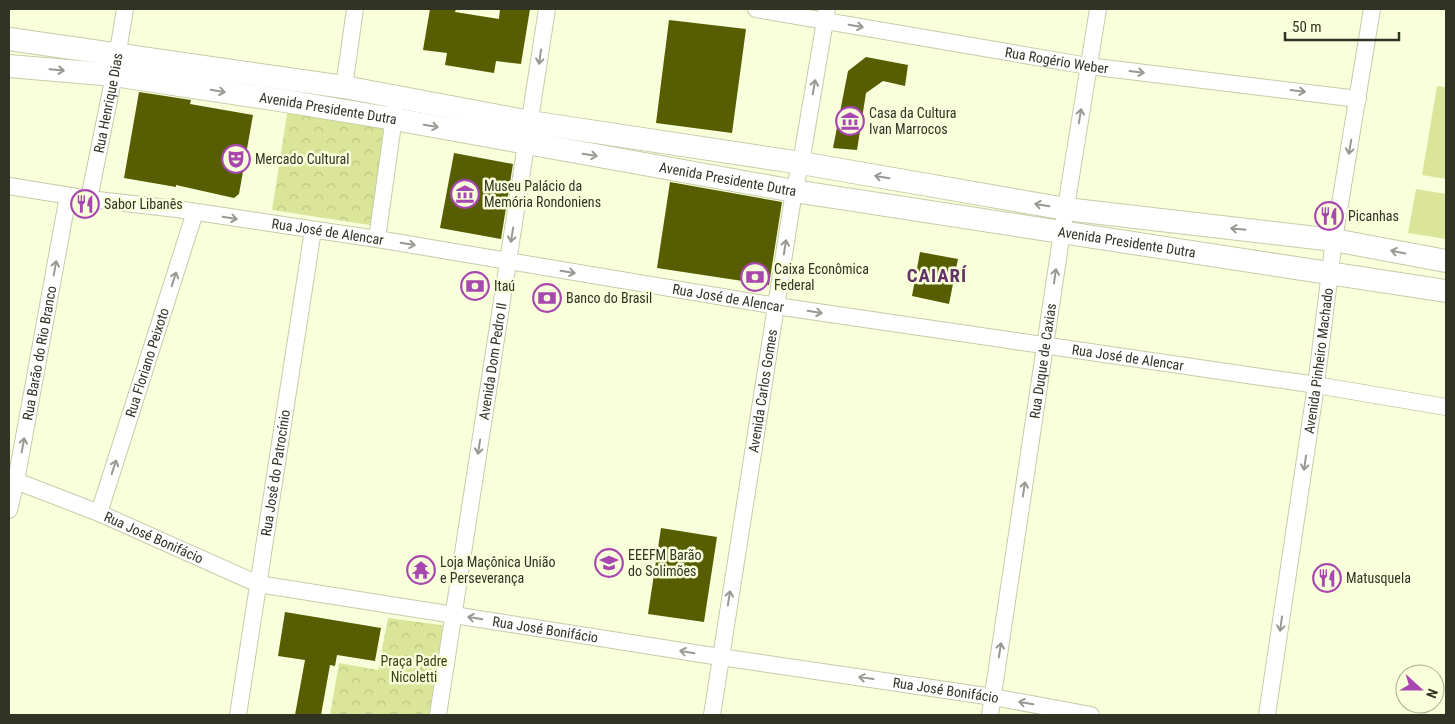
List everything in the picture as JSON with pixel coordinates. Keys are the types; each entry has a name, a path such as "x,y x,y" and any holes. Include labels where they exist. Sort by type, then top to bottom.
{"street":[{"name":"Rua Henrique Dias","path":"89,199 116,65 125,9"},
{"path":"344,87 355,9"},
{"name":"Avenida Dom Pedro II","path":"438,715 547,9"},
{"name":"Rua Rogério Weber","path":"756,9 826,15 1088,66 1358,99"},
{"name":"Rua Duque de Caxias","path":"990,715 1062,232 1098,9"},
{"name":"Avenida Pinheiro Machado","path":"1268,715 1316,385 1329,273 1372,9"},
{"name":"Avenida Carlos Gomes","path":"712,715 794,190 801,163 826,15"},
{"name":"Avenida Presidente Dutra","path":"9,39 116,65 396,108 528,133 794,190 1446,291"},
{"name":"Avenida Presidente Dutra","path":"9,66 116,65 344,87 396,108"},
{"path":"377,239 396,108"},
{"name":"Avenida Presidente Dutra","path":"528,133 801,163 1066,209 1334,240 1446,261"},
{"name":"Rua José de Alencar","path":"9,186 377,239 776,306 1316,385 1446,407"},
{"name":"Rua Barão do Rio Branco","path":"9,510 16,481 68,196"},
{"name":"Rua Floriano Peixoto","path":"99,514 195,212"},
{"name":"Rua José do Patrocínio","path":"238,715 313,230"},
{"name":"Rua José Bonifácio","path":"16,481 99,514 258,584 720,657 992,697 1091,715"}],"green space":[{"path":"1437,86 1446,87 1446,179 1422,175"},
{"path":"288,108 399,125 383,227 272,210"},
{"path":"1416,189 1446,194 1446,239 1408,233"},
{"name":"Praça Padre Nicoletti","path":"388,618 448,626 441,715 330,715 339,663 378,670"}],"building":[{"path":"430,9 456,9 455,12 499,19 500,9 530,9 521,64 496,61 494,73 445,65 447,53 423,50"},
{"path":"669,20 746,29 732,133 656,123"},
{"name":"Casa da Cultura Ivan Marrocos","path":"866,57 908,65 905,86 883,81 866,93 857,150 833,148 848,71"},
{"path":"139,92 191,100 190,104 253,115 239,194 234,198 176,185 176,187 124,178"},
{"path":"454,153 513,164 501,239 440,228"},
{"path":"670,182 782,202 769,285 657,268"},
{"path":"920,252 958,259 949,304 912,296"},
{"path":"661,528 717,537 704,622 648,614"},
{"path":"285,612 381,628 375,661 337,655 335,666 330,665 321,715 295,715 305,660 278,656"}],"place":[{"name":"Casa da Cultura Ivan Marrocos","path":"850,121"},
{"name":"Mercado Cultural","path":"236,159"},
{"name":"Museu Palácio da Memória Rondoniens","path":"465,194"},
{"name":"Sabor Libanês","path":"85,204"},
{"name":"Picanhas","path":"1329,216"},
{"name":"Caixa Econômica Federal","path":"755,277"},
{"name":"Itaú","path":"475,286"},
{"name":"Banco do Brasil","path":"547,298"},
{"name":"EEEFM Barão do Solimões","path":"609,563"},
{"name":"Loja Maçônica União e Perseverança","path":"421,570"},
{"name":"Matusquela","path":"1327,578"}],"district":[{"name":"CAIARÍ","path":"937,275"}]}
